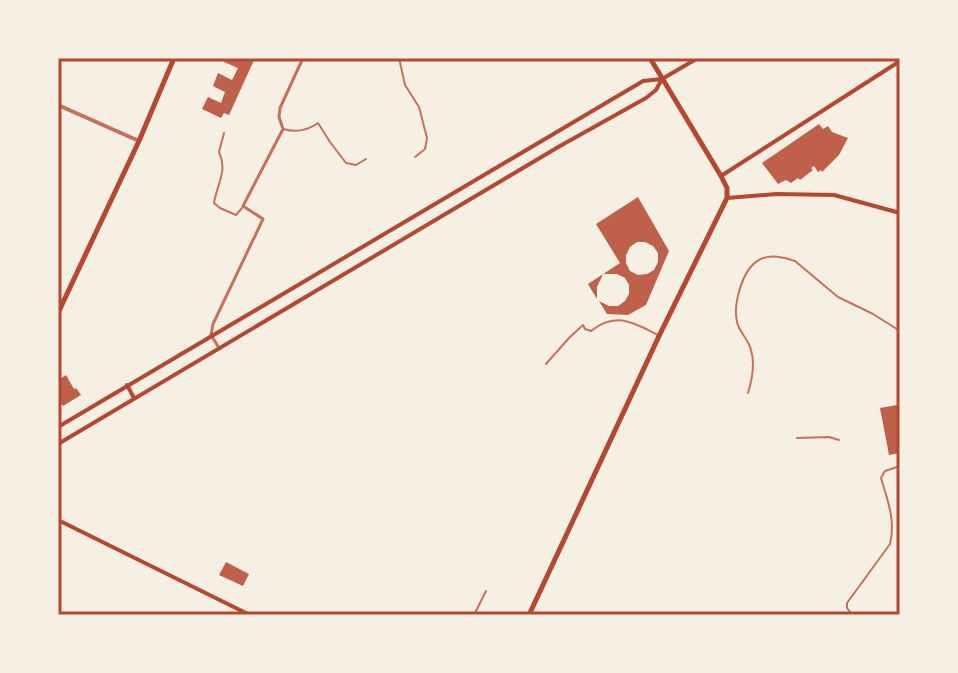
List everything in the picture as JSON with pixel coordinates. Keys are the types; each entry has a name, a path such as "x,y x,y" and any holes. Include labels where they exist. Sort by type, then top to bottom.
{"main road":[{"path":"58,313 139,141 174,58"},
{"path":"529,615 727,198 728,192 721,176 650,58"},
{"path":"58,427 643,81 662,79 698,58"},
{"path":"721,176 900,61"},
{"path":"58,444 646,98 656,90 662,79"},
{"path":"727,198 776,194 834,195 900,213"},
{"path":"127,385 134,398"},
{"path":"60,519 250,615"}],"street":[{"path":"219,348 211,335 213,324 263,219 243,208 283,129 280,108 303,58"},
{"path":"58,105 139,141"}],"lane":[{"path":"399,58 405,85 419,107 427,138 425,149 415,157"},
{"path":"283,129 294,131 318,123 346,163 356,165 366,159"},
{"path":"224,133 219,152 224,171 214,203 236,215 243,208"},
{"path":"748,393 752,379 751,351 736,321 736,305 747,271 760,259 788,258 800,264 838,297 900,331"},
{"path":"546,364 583,325 591,331 603,323 625,320 659,336"},
{"path":"797,438 829,437 839,440"},
{"path":"848,615 847,603 890,544 890,504 881,478 885,471 900,462"},
{"path":"474,615 486,591"}],"building":[{"path":"225,58 255,58 229,115 224,113 221,118 202,109 208,97 221,103 225,92 213,86 218,73 232,80 238,68 224,62"},
{"path":"819,124 823,129 828,126 832,132 848,138 839,155 822,172 814,166 800,180 798,178 791,183 786,180 778,184 762,163"},
{"path":"638,197 669,251 646,305 628,315 607,314 599,301 618,306 625,301 629,285 625,278 617,274 603,274 620,263 596,224","holes":["637,242 645,242 658,253 658,262 654,270 638,275 630,271 626,255"]},
{"path":"603,274 597,287 597,299 588,284"},
{"path":"66,375 81,395 58,406 58,380"},
{"path":"897,405 900,453 889,455 880,408"},
{"path":"226,562 249,574 243,586 219,575"}]}
